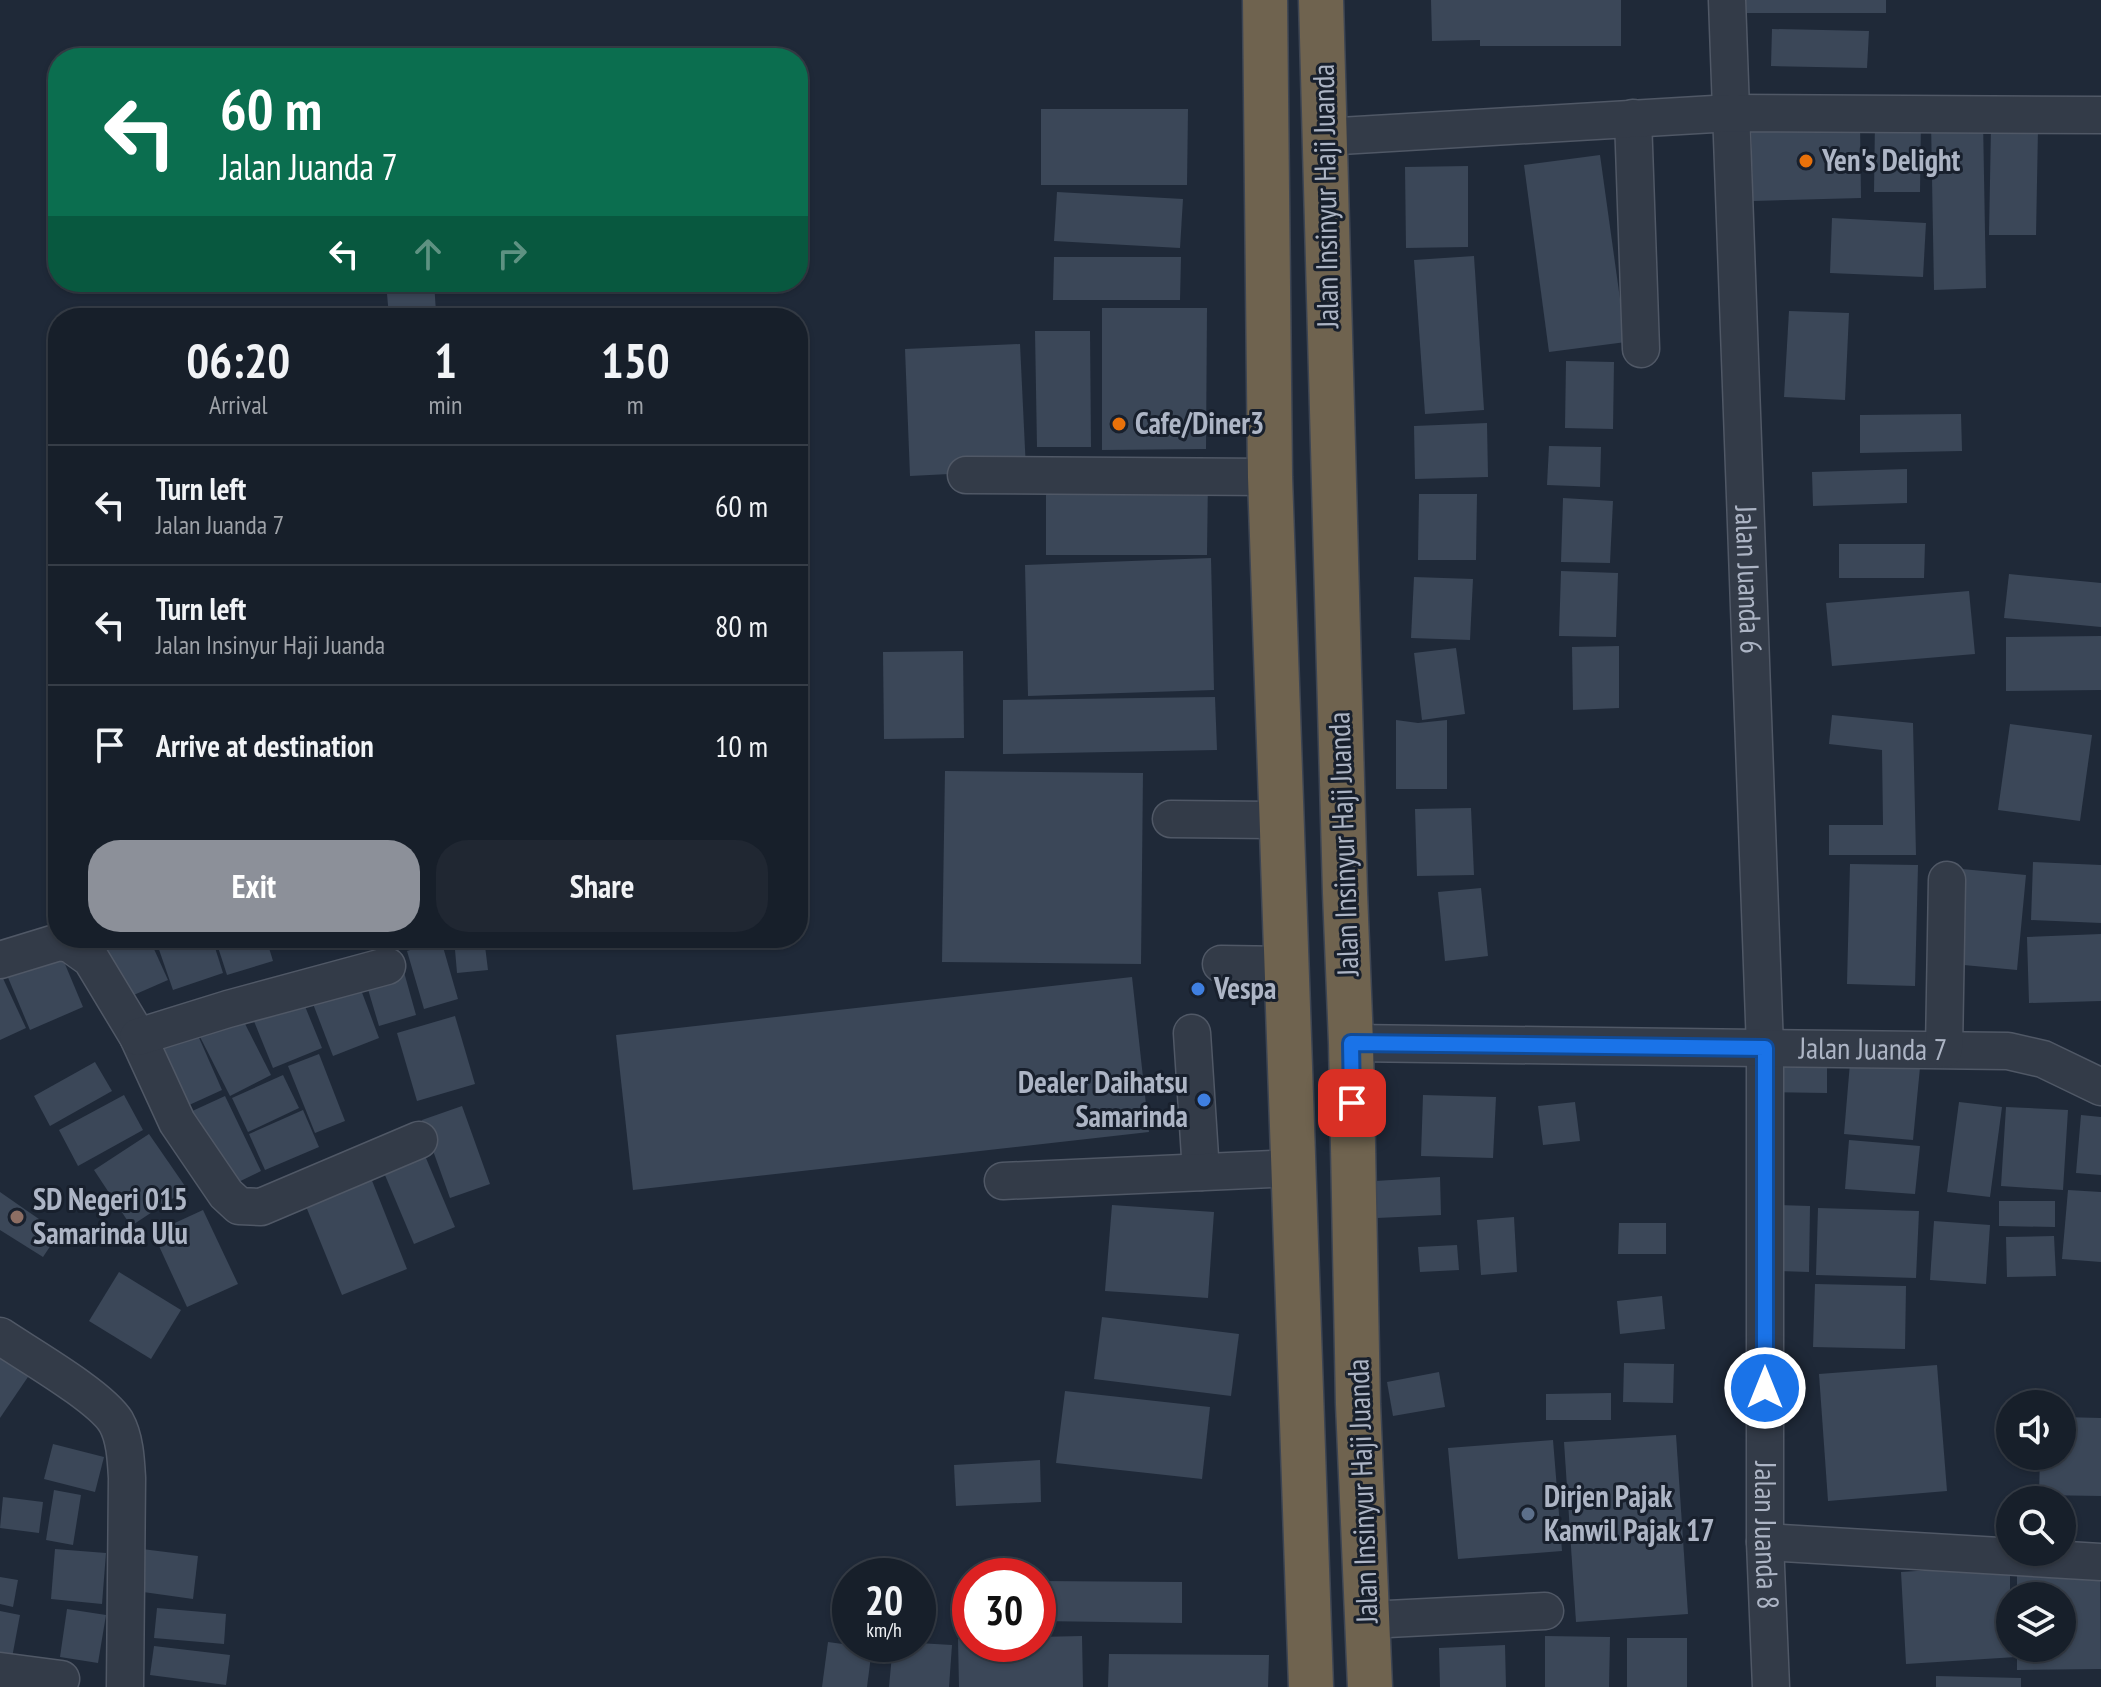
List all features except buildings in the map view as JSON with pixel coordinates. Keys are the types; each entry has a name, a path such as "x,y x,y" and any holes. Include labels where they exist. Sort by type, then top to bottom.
{"highway":[{"name":"Jalan Insinyur Haji Juanda","path":"1265,0 1270,477 1311,1687"},
{"name":"Jalan Insinyur Haji Juanda","path":"1321,0 1351,1043 1358,1404 1370,1687"}],"street":[{"name":"Jalan Juanda 6","path":"1727,0 1765,1048"},
{"path":"1323,137 1731,113 2101,115"},
{"path":"1633,118 1641,349"},
{"path":"966,475 1270,477"},
{"path":"1171,819 1282,820"},
{"path":"1944,1049 1947,880"},
{"path":"0,960 48,945"},
{"path":"77,948 102,973 138,1037 177,1122 226,1194 239,1206 261,1207 419,1140"},
{"path":"1221,964 1288,965"},
{"path":"138,1037 387,966"},
{"path":"1192,1033 1201,1172"},
{"name":"Jalan Juanda 7","path":"1351,1043 1944,1049 2027,1054 2101,1087"},
{"name":"Jalan Juanda 8","path":"1765,1048 1765,1542 1771,1687"},
{"path":"1003,1181 1295,1168"},
{"path":"0,1336 100,1405 117,1423 125,1452 127,1478 125,1687"},
{"path":"1765,1542 2101,1562"},
{"path":"1368,1620 1545,1611"},
{"path":"0,1671 61,1679"}],"place":[{"name":"Yen's Delight","path":"1806,161"},
{"name":"Cafe/Diner3","path":"1119,424"},
{"name":"Vespa","path":"1198,989"},
{"name":"Dealer Daihatsu Samarinda","path":"1204,1100"},
{"name":"SD Negeri 015 Samarinda Ulu","path":"17,1217"},
{"name":"Dirjen Pajak Kanwil Pajak 17","path":"1528,1514"}],"route":[{"path":"1352,1103 1351,1043 1765,1048 1765,1388"}]}
